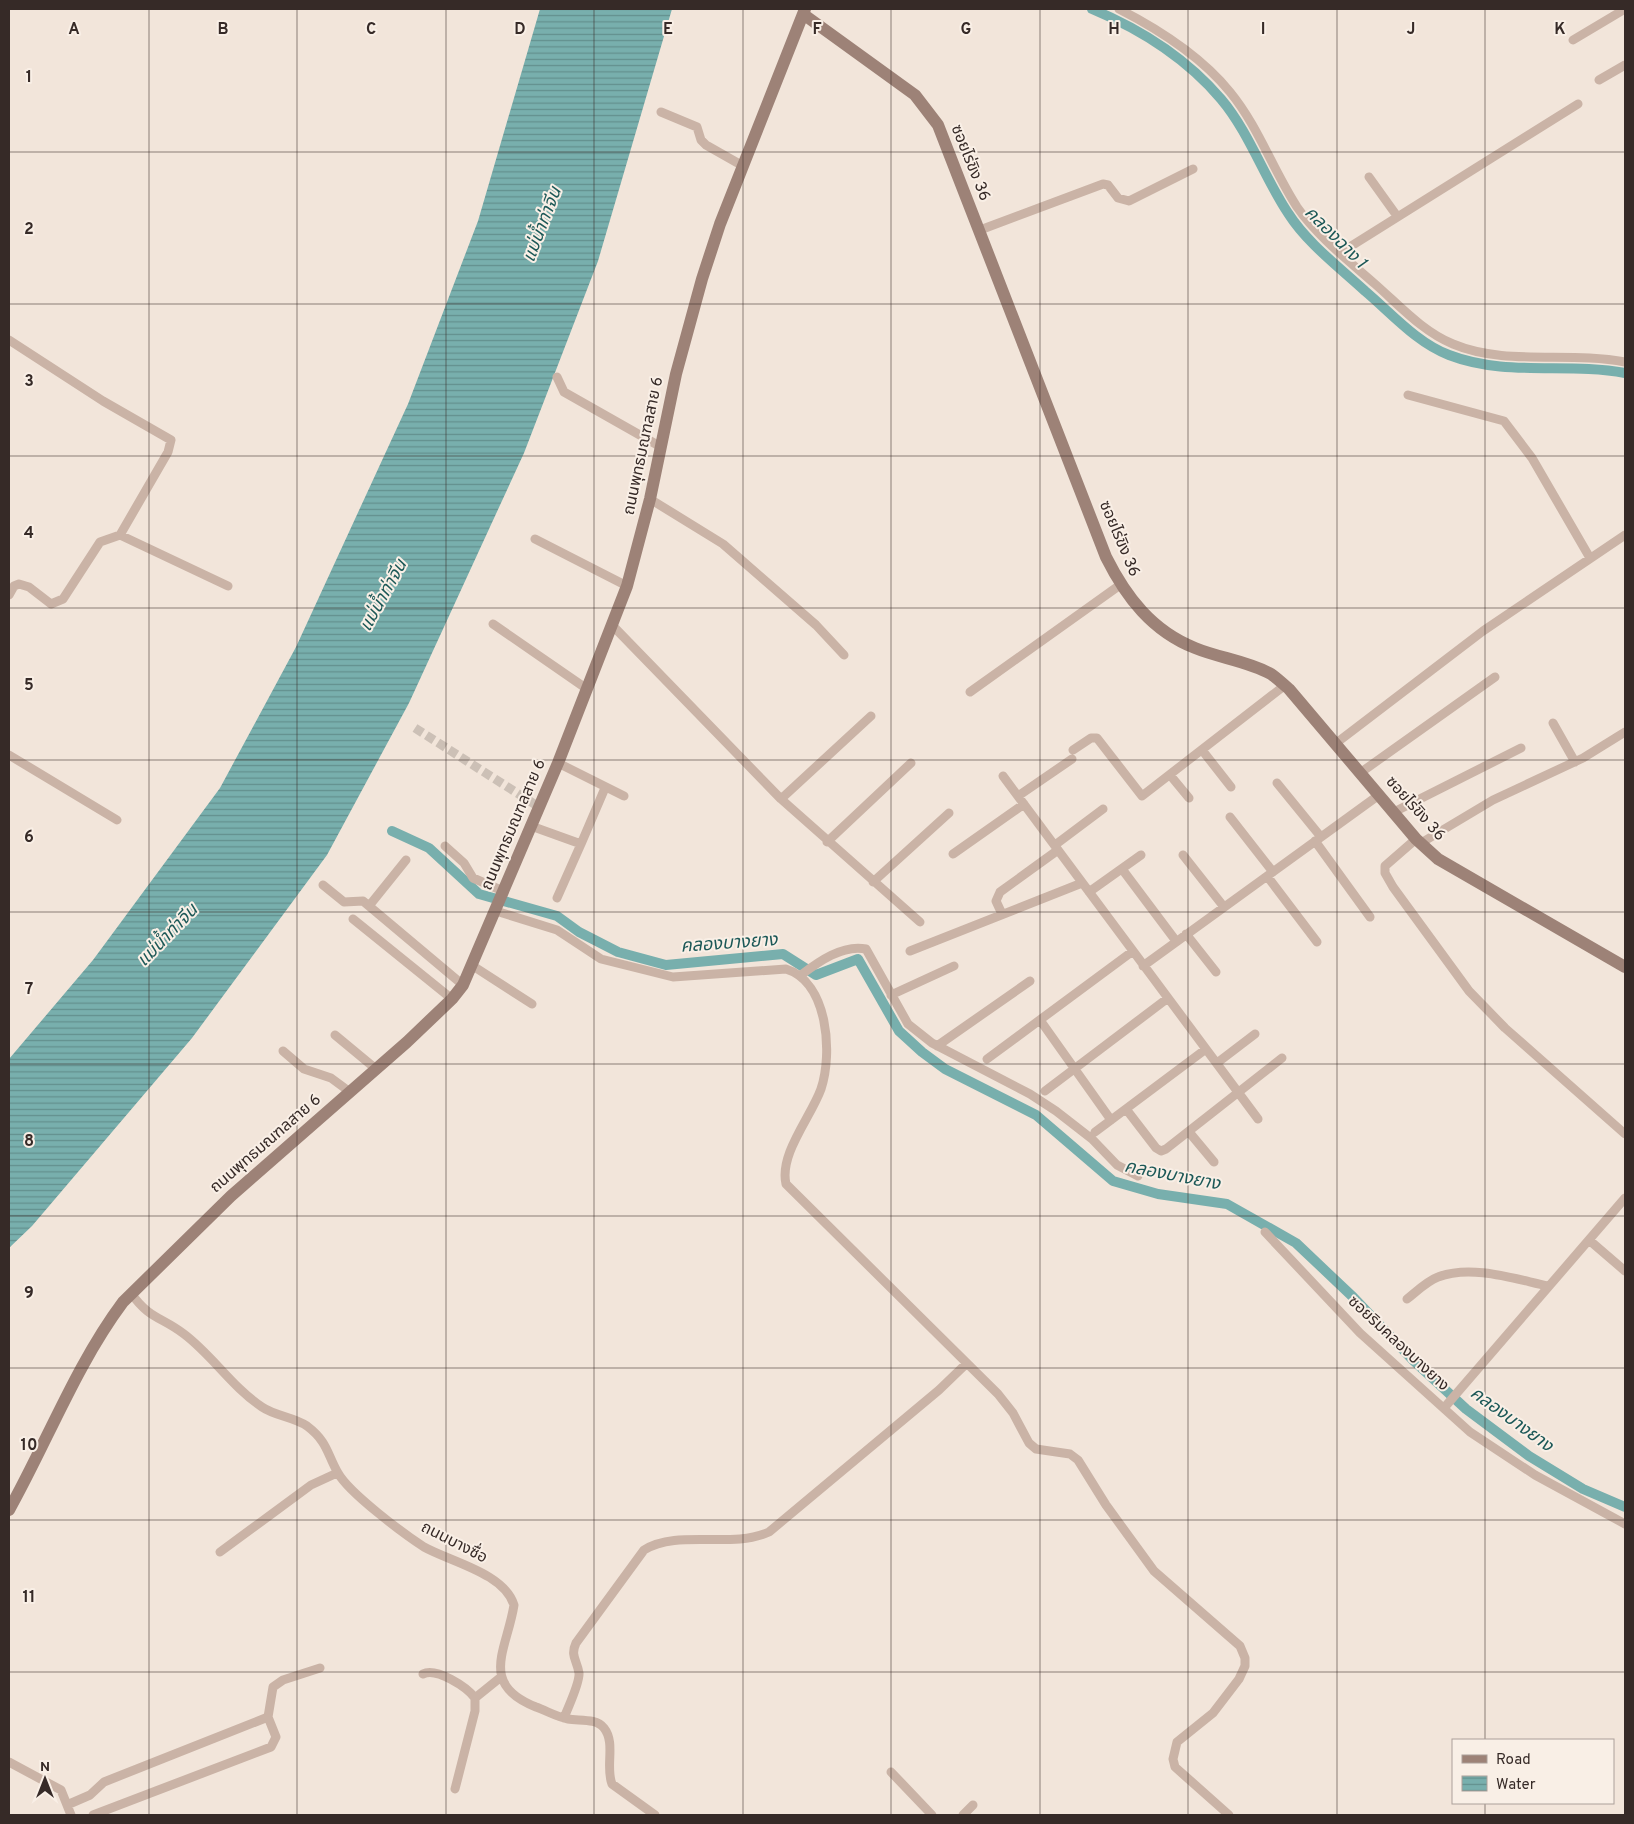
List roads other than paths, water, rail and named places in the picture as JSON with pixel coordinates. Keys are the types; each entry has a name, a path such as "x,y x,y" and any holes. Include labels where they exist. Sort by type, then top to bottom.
{"main road":[{"name":"ถนนพุทธมณฑลสาย 6","path":"9,1510 98,1339 111,1318 131,1293 231,1196 376,1069 452,999 463,985 473,966 558,763 628,586 650,499 676,374 702,279 720,224 801,10"},
{"name":"ซอยไร่ขิง 36","path":"801,10 915,95 938,125 1106,557 1120,585 1155,625 1174,638 1195,648 1272,675 1284,686 1419,841 1438,859 1625,967"}],"street":[{"path":"1119,9 1148,24 1203,62 1231,93 1298,208 1340,253 1423,326 1455,345 1501,356 1591,356 1625,362"},
{"path":"1573,40 1625,9"},
{"path":"1599,80 1625,65"},
{"path":"1340,253 1578,104"},
{"path":"661,112 697,127 701,140 706,145 743,166"},
{"path":"980,230 1103,184 1108,185 1118,198 1129,201 1193,169"},
{"path":"1370,177 1397,216"},
{"path":"9,340 103,401 171,440 168,452 120,535 100,542 63,599 58,603 48,603 29,588 19,584 14,586 9,595"},
{"path":"556,377 564,392 661,447"},
{"path":"1408,395 1504,421 1532,458 1590,558"},
{"path":"650,499 723,544 816,626 844,655"},
{"path":"120,535 228,586"},
{"path":"1335,744 1483,631 1625,535"},
{"path":"535,539 628,586"},
{"path":"970,692 1120,585"},
{"path":"493,624 587,689"},
{"path":"612,625 781,799 827,842 920,922"},
{"path":"1360,773 1495,677"},
{"path":"1018,796 1073,755 1091,738 1097,738 1142,796 1284,686"},
{"path":"781,799 871,716"},
{"path":"1553,723 1575,762"},
{"path":"1625,732 1575,762 1493,800 1419,841 1385,866 1385,873 1393,887 1469,991 1505,1028 1625,1134"},
{"path":"1394,812 1521,748"},
{"path":"1202,750 1231,787"},
{"path":"9,755 117,820"},
{"path":"558,763 624,796"},
{"path":"827,842 911,763"},
{"path":"1170,775 1189,798"},
{"path":"1004,776 1258,1119"},
{"path":"1277,783 1318,839 1370,917"},
{"path":"557,898 605,788"},
{"path":"1143,966 1379,795"},
{"path":"953,854 1024,804"},
{"path":"1002,914 996,901 1000,892 1103,809"},
{"path":"873,882 949,813"},
{"path":"1230,817 1317,942"},
{"path":"531,826 581,844"},
{"path":"445,846 464,864 473,878 503,891"},
{"path":"1089,892 1141,855"},
{"path":"1183,855 1224,907"},
{"path":"369,906 406,860"},
{"path":"1122,869 1176,941"},
{"path":"910,952 1082,883"},
{"path":"322,885 344,902 360,900 369,906 463,985"},
{"path":"496,911 557,930 601,959 658,975 673,977 776,969 803,973 818,963 852,948 866,949 871,954 908,1024 937,1046 1030,1094 1056,1110 1092,1139 1116,1165 1138,1176"},
{"path":"353,919 452,999"},
{"path":"1186,934 1216,972"},
{"path":"987,1059 1133,951"},
{"path":"473,966 532,1004"},
{"path":"891,995 954,966"},
{"path":"803,973 814,993 822,1014 825,1069 820,1092 793,1147 785,1173 786,1184 998,1394 1013,1413 1029,1443 1036,1449 1070,1454 1078,1460 1106,1505 1154,1571 1240,1646 1245,1658 1245,1666 1238,1679 1213,1713 1177,1742 1173,1759 1175,1767 1229,1815"},
{"path":"937,1046 1030,981"},
{"path":"1045,1090 1168,998"},
{"path":"1040,1020 1076,1068 1111,1120"},
{"path":"1217,1063 1255,1034"},
{"path":"335,1035 376,1069"},
{"path":"1095,1132 1206,1049"},
{"path":"284,1051 304,1069 332,1078 350,1092"},
{"path":"1126,1109 1156,1148 1161,1151 1189,1132 1282,1058"},
{"path":"1189,1132 1214,1162"},
{"path":"1446,1406 1625,1198"},
{"name":"ซอยริมคลองบางยาง","path":"1265,1232 1360,1333 1446,1406 1470,1432 1535,1475 1625,1524"},
{"path":"1589,1240 1625,1271"},
{"path":"1407,1299 1437,1277 1455,1273 1481,1274 1548,1286"},
{"name":"ถนนบางซื่อ","path":"131,1293 147,1313 191,1340 261,1406 306,1426 322,1440 331,1454 337,1473 352,1492 425,1547 487,1576 506,1590 514,1605 505,1641 499,1679"},
{"path":"564,1718 579,1674 572,1651 644,1550 660,1543 738,1539 760,1536 769,1532 939,1390 967,1363"},
{"path":"220,1552 311,1485 337,1473"},
{"path":"93,1815 271,1747 276,1737 268,1717 273,1687 283,1680 320,1668"},
{"path":"423,1674 433,1672 451,1679 475,1698 474,1710 455,1788"},
{"path":"475,1698 499,1679 508,1691 520,1700 564,1718 599,1724 606,1730 610,1743 609,1777 612,1784 655,1815"},
{"path":"67,1805 90,1795 104,1782 268,1717"},
{"path":"9,1762 61,1790 71,1815"},
{"path":"890,1772 932,1815"},
{"path":"963,1815 973,1806"}],"water":[{"name":"แม่น้ำท่าจีน","path":"540,9 672,9 598,261 524,453 409,703 327,855 192,1038 32,1226 9,1248 9,1059 93,960 220,788 296,647 408,404 478,221"}],"waterway":[{"name":"คลองฉาง 1","path":"1092,9 1128,26 1162,46 1208,84 1240,126 1279,199 1304,234 1395,318 1426,343 1449,355 1492,366 1603,370 1625,373"},
{"name":"คลองบางยาง","path":"392,831 429,848 479,894 557,916 579,932 618,952 666,965 783,954 816,975 858,959 899,1031 922,1052 945,1069 1036,1115 1113,1181 1158,1194 1227,1204 1296,1243 1353,1297 1413,1360 1466,1409 1529,1456 1583,1489 1625,1507"}],"tunnel":[{"path":"415,728 539,807"}]}
